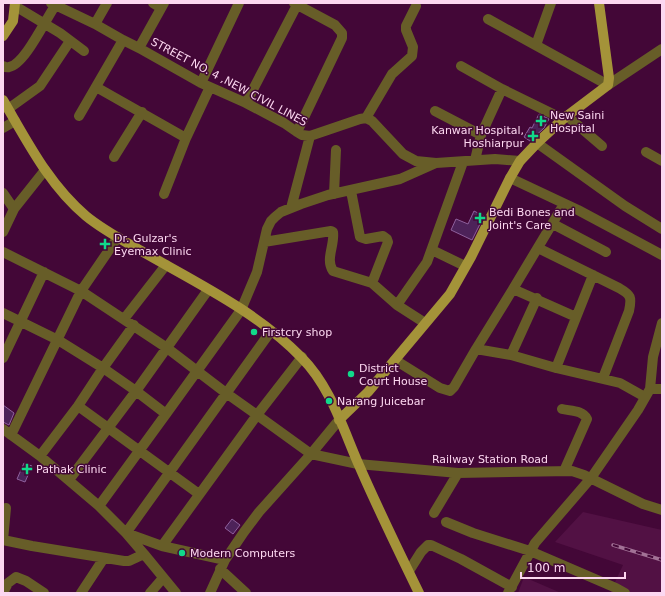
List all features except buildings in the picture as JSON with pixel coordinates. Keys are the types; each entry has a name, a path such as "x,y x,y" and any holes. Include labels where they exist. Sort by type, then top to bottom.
{"main road":[{"path":"339,420 368,392 450,294 471,257 520,161 537,143 565,118 608,85 609,78 599,3"},
{"path":"3,36 13,21 15,5"},
{"path":"3,100 44,170 67,198 87,217 241,310 271,331 302,357 320,379 332,402 358,464 419,593"}],"street":[{"path":"95,24 107,3"},
{"path":"201,83 239,3"},
{"path":"536,45 551,3"},
{"path":"3,66 9,67 18,62 45,24 54,4 139,48"},
{"path":"246,103 295,4 335,24 342,33 342,38 297,132"},
{"path":"15,5 84,51"},
{"name":"STREET NO. 4 ,NEW CIVIL LINES","path":"159,5 139,48 201,83 246,103 284,123 302,135 310,136 366,118"},
{"path":"416,6 406,26 406,30 413,47 412,56 392,74 366,118 372,121 403,154 416,161 436,163 507,159 520,161"},
{"path":"488,19 608,85 662,49"},
{"path":"79,116 123,40"},
{"path":"8,109 40,86 70,41"},
{"path":"461,66 502,89 565,118 602,146"},
{"path":"96,87 186,138"},
{"path":"164,194 186,138 210,87"},
{"path":"475,160 481,135 502,89"},
{"path":"435,111 481,135"},
{"path":"114,157 142,112"},
{"path":"3,128 15,121"},
{"path":"291,208 310,136"},
{"path":"537,143 625,206 662,229"},
{"path":"334,194 336,150"},
{"path":"646,152 662,161"},
{"path":"397,305 424,268 432,250 463,162"},
{"path":"99,506 241,310 257,272 271,221 281,212 291,208 334,194 400,179 436,163"},
{"path":"3,232 14,209 44,170"},
{"path":"510,178 592,217 662,255"},
{"path":"351,191 360,236 366,239 383,236 388,239 372,283"},
{"path":"3,193 14,209"},
{"path":"395,360 440,388 450,390 454,387 564,204"},
{"path":"553,224 606,252"},
{"path":"264,242 331,231 333,232 334,235 331,245 330,264 333,271 372,283 397,305 425,323"},
{"path":"118,237 81,291 58,340 7,432 40,456 116,522 176,593"},
{"path":"538,248 626,292 632,300 603,378"},
{"path":"432,250 465,266"},
{"path":"3,252 81,291 134,325 168,348 226,393 311,454"},
{"path":"124,319 166,265"},
{"path":"3,358 44,272"},
{"path":"556,368 593,275"},
{"path":"513,288 576,317"},
{"path":"69,480 168,348 208,290"},
{"path":"511,355 537,298"},
{"path":"3,313 58,340 103,368 166,414"},
{"path":"409,571 424,548 431,545 461,560 510,590 530,551 542,534 592,478 626,430 647,393 653,357 662,324"},
{"path":"40,456 78,406 134,325"},
{"path":"126,533 271,331"},
{"path":"476,349 511,355 556,368 603,378 647,393 662,389"},
{"path":"162,546 199,494 302,357"},
{"path":"78,406 199,494"},
{"path":"562,409 580,412 588,418 564,471"},
{"path":"210,593 225,560 260,512 339,420"},
{"name":"Railway Station Road","path":"311,454 358,464 458,473 564,471 578,473 592,478 643,504 662,510"},
{"path":"434,513 458,473"},
{"path":"6,508 3,540 129,561 144,554"},
{"path":"446,522 473,533 530,551 625,593"},
{"path":"126,533 162,546 225,560"},
{"path":"81,593 104,558"},
{"path":"220,569 246,593"},
{"path":"3,593 8,583 16,577 26,581 44,593"},
{"path":"150,593 163,578"}],"shaded area":[{"path":"583,512 662,530 662,593 610,593 623,565 555,542"},
{"path":"524,577 561,593 518,593"}],"railway":[{"path":"613,545 662,560"}],"place":[{"name":"New Saini Hospital","path":"541,121"},
{"name":"Kanwar Hospital, Hoshiarpur","path":"533,136"},
{"name":"Bedi Bones and Joint's Care","path":"480,218"},
{"name":"Dr. Gulzar's Eyemax Clinic","path":"105,244"},
{"name":"Firstcry shop","path":"254,332"},
{"name":"District Court House","path":"351,374"},
{"name":"Narang Juicebar","path":"329,401"},
{"name":"Pathak Clinic","path":"27,469"},
{"name":"Modern Computers","path":"182,553"}]}
